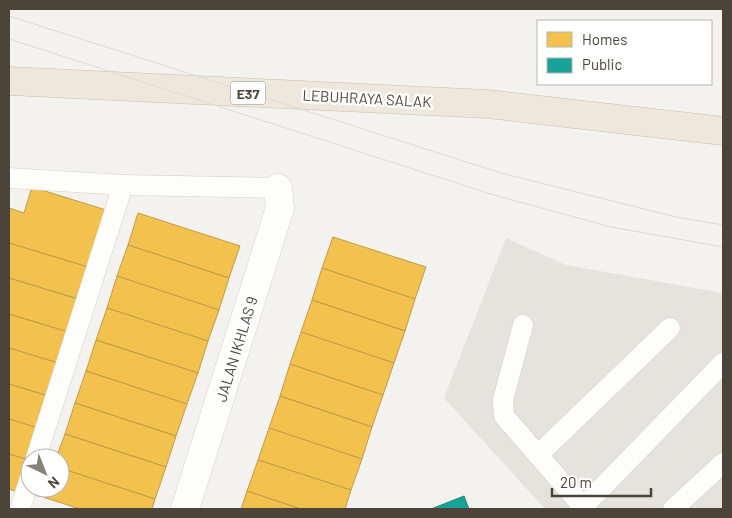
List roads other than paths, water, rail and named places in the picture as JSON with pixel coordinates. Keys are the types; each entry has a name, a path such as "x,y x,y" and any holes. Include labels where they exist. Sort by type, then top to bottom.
{"highway":[{"name":"LEBUHRAYA SALAK","path":"9,81 488,104 723,131"}],"street":[{"name":"JALAN IKHLAS 9","path":"185,509 280,208 278,188"}],"lane":[{"path":"9,178 123,185 278,188"},
{"path":"39,448 123,185"},
{"path":"523,325 503,400 504,416 584,508 723,363"},
{"path":"539,454 670,328"},
{"path":"673,509 723,463"}],"tram line":[{"path":"9,16 501,173 676,217 723,225"},
{"path":"9,39 494,195 611,227 723,247"}]}
